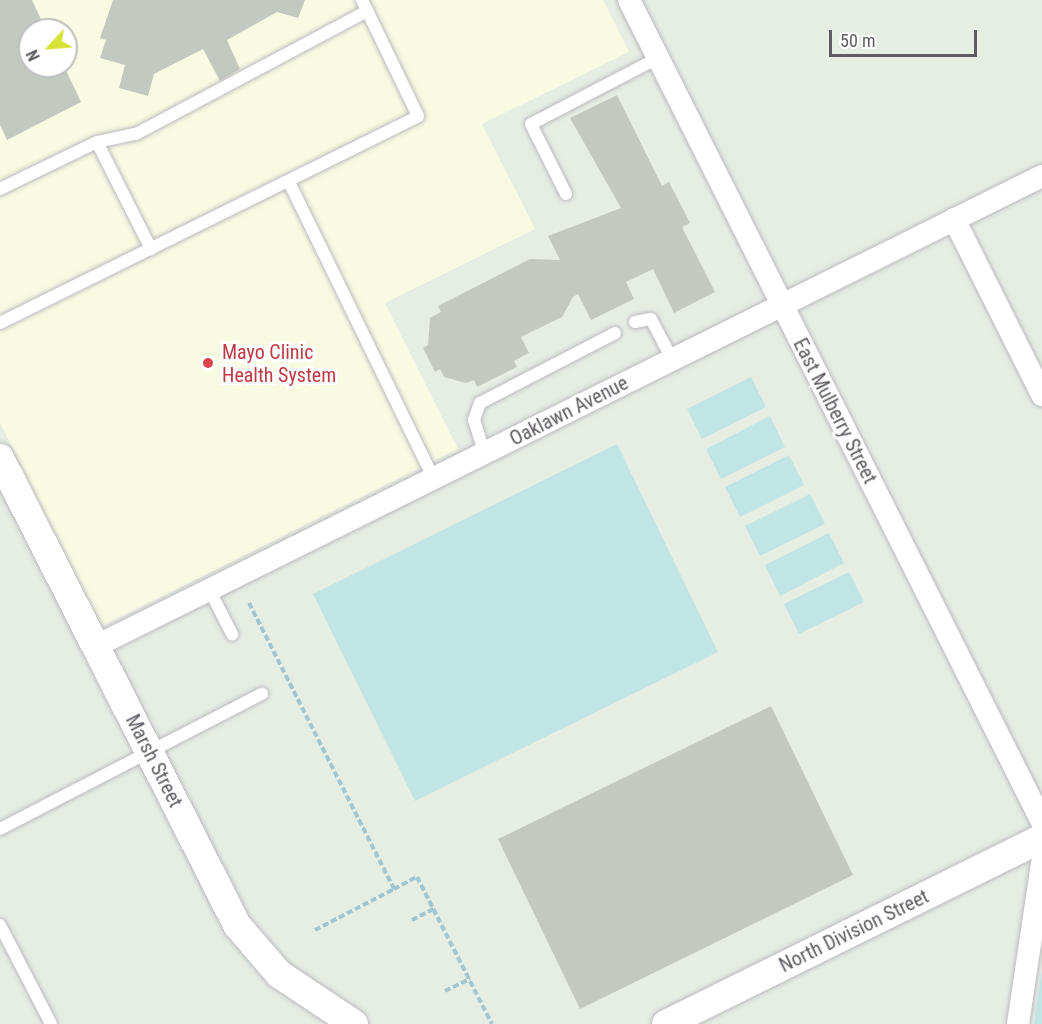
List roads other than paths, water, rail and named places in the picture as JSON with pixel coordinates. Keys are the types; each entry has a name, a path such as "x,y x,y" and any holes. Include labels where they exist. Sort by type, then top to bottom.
{"street":[{"name":"East Mulberry Street","path":"629,0 1042,822"},
{"name":"Oaklawn Avenue","path":"96,646 1042,176"},
{"path":"954,219 1042,395"},
{"name":"Marsh Street","path":"0,458 237,924 259,954 308,997 354,1024"},
{"name":"North Division Street","path":"666,1024 699,1016 1042,838"},
{"path":"1018,1024 1042,864"}],"lane":[{"path":"0,189 97,142 136,134 365,6 418,116 289,182 0,322"},
{"path":"566,194 531,124 658,58"},
{"path":"97,142 152,249"},
{"path":"289,182 434,479"},
{"path":"634,322 651,319 672,359"},
{"path":"485,454 474,420 480,403 615,333"},
{"path":"209,590 232,634"},
{"path":"0,829 262,694"},
{"path":"0,925 51,1024"}],"place":[{"name":"Mayo Clinic Health System","path":"208,363"}]}
